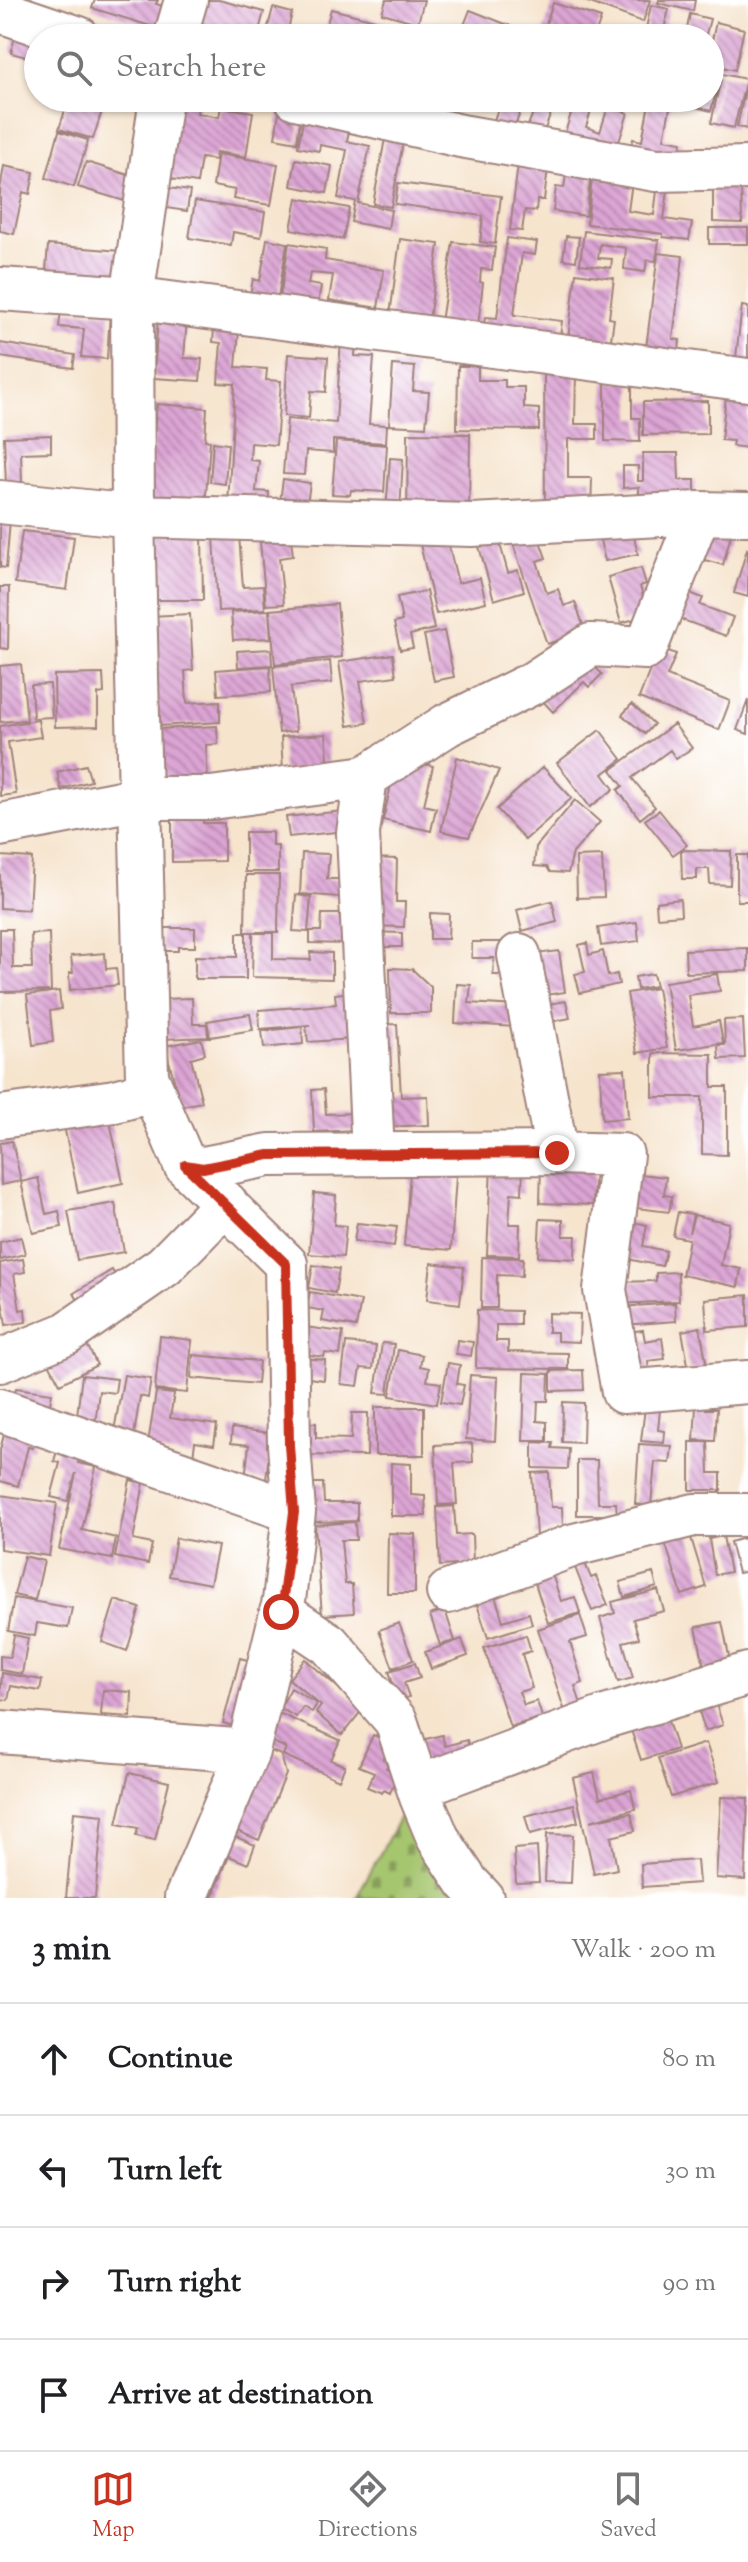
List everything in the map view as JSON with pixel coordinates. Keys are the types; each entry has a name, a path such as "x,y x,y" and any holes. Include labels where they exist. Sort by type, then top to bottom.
{"street":[{"path":"179,24 186,0"},
{"path":"0,11 38,24"},
{"path":"159,112 132,298 133,516 147,1077 185,1165 286,1264 289,1445 294,1512 281,1612 248,1751 186,1898"},
{"path":"357,112 461,136 656,170 748,168"},
{"path":"0,289 132,298 748,380"},
{"path":"0,502 133,516 472,525 699,513 748,514"},
{"path":"0,825 140,798 211,798 366,777 447,725 533,683 591,645 646,648 699,513"},
{"path":"366,777 358,833 373,1154"},
{"path":"519,955 557,1153"},
{"path":"0,1117 115,1101 153,1091"},
{"path":"185,1165 203,1168 269,1155 622,1155 605,1290 623,1392 748,1382"},
{"path":"0,1361 66,1334 152,1275 226,1203"},
{"path":"0,1410 294,1512"},
{"path":"448,1592 574,1545 694,1515 748,1515"},
{"path":"281,1612 329,1644 396,1721 438,1838 467,1882 482,1898"},
{"path":"418,1787 605,1717 748,1674"},
{"path":"0,1732 248,1751"}],"green space":[{"path":"407,1804 515,1898 356,1898"}],"building":[{"path":"95,0 158,0 156,4 166,7 161,24 144,24 92,8"},
{"path":"208,0 264,12 261,24 202,24"},
{"path":"386,0 424,0 418,23 382,13"},
{"path":"582,0 650,0 643,22"},
{"path":"659,0 695,0 693,11 658,3"},
{"path":"553,3 601,18 599,24 546,24"},
{"path":"651,5 669,9 665,24 647,24"},
{"path":"273,8 292,13 289,24 269,24"},
{"path":"331,9 391,24 327,24"},
{"path":"470,10 505,24 464,24"},
{"path":"690,14 710,19 709,24 688,24"},
{"path":"724,24 744,29 735,70 724,67"},
{"path":"17,28 24,31 24,56 11,53"},
{"path":"724,74 746,79 734,128 711,123 713,112 724,112"},
{"path":"748,82 748,129 737,127"},
{"path":"64,112 102,112 93,139 59,129"},
{"path":"175,112 197,112 219,117 220,112 253,112 246,157 216,152 215,160 201,158 197,183 165,178"},
{"path":"279,112 302,112 297,142 275,138"},
{"path":"305,112 351,121 347,141 370,146 358,203 391,210 388,229 351,222 355,201 338,198 347,150 320,145 319,151 298,147"},
{"path":"497,112 520,112 511,138 490,131"},
{"path":"533,112 552,112 539,144 523,138"},
{"path":"572,112 591,112 586,127 600,132 606,112 628,113 614,158 562,142"},
{"path":"647,112 669,112 664,139 682,142 677,168 629,159 633,139 642,141"},
{"path":"59,131 88,140 74,187 46,178"},
{"path":"386,133 404,137 391,207 373,204"},
{"path":"218,154 278,164 271,205 233,199 235,190 213,186"},
{"path":"296,159 332,166 327,193 291,186"},
{"path":"86,162 135,177 128,202 78,187"},
{"path":"568,162 592,165 586,216 553,211 556,187 564,188"},
{"path":"518,164 548,168 544,200 537,200 536,211 525,210 522,231 510,230"},
{"path":"4,166 34,172 30,194 23,192 14,234 0,231 0,189"},
{"path":"593,170 632,182 628,211 654,215 658,183 669,184 664,219 692,223 689,240 587,224"},
{"path":"713,182 741,182 742,223 713,222"},
{"path":"398,183 501,196 495,244 480,242 483,216 395,204"},
{"path":"169,188 190,191 187,211 166,208"},
{"path":"297,198 349,208 343,239 291,229"},
{"path":"195,201 265,212 261,237 233,232 231,245 189,238"},
{"path":"709,228 748,228 748,244 709,244"},
{"path":"584,231 659,240 656,261 647,260 645,272 624,269 626,248 600,244 598,258 612,259 611,268 580,264"},
{"path":"566,236 579,237 576,261 563,259"},
{"path":"507,238 537,242 535,255 522,253 514,315 562,321 559,345 483,334 485,317 497,318"},
{"path":"267,239 287,243 276,310 248,306 253,279 260,281"},
{"path":"400,239 439,244 428,328 389,323"},
{"path":"453,242 495,247 492,270 481,269 480,282 483,283 477,334 440,329"},
{"path":"289,243 326,249 325,260 384,270 378,308 329,300 333,275 310,273 308,284 321,286 316,316 278,310"},
{"path":"48,245 120,251 118,287 45,282"},
{"path":"658,253 683,256 673,339 680,340 678,360 645,356"},
{"path":"576,273 614,278 609,318 614,319 609,353 567,347"},
{"path":"742,306 748,307 748,368 735,366"},
{"path":"61,310 110,313 107,359 81,357 84,329 59,327"},
{"path":"158,316 187,318 184,358 202,359 200,381 154,378"},
{"path":"214,328 239,330 236,367 267,369 266,380 281,381 276,445 251,443 250,460 259,461 256,491 269,492 268,508 228,505 235,384 218,383 221,343 213,342"},
{"path":"341,337 356,338 355,356 374,357 369,424 387,425 386,443 333,440 333,453 306,451 304,475 283,474 287,419 336,423"},
{"path":"0,343 75,355 73,368 0,357"},
{"path":"288,354 328,357 326,392 311,391 309,418 284,416"},
{"path":"393,365 415,367 413,391 429,392 426,427 389,425"},
{"path":"458,366 478,366 478,380 505,380 505,387 524,387 524,408 539,409 539,430 457,429"},
{"path":"544,371 576,371 575,424 597,424 597,439 568,439 568,478 592,478 591,512 545,512"},
{"path":"605,382 632,382 632,418 640,418 640,442 605,441"},
{"path":"726,396 748,399 748,448 732,446 733,441 721,440"},
{"path":"708,401 708,434 643,435 643,402"},
{"path":"157,404 207,408 205,440 210,441 205,508 147,503"},
{"path":"408,433 470,434 469,517 407,517"},
{"path":"51,435 51,452 21,453 22,483 6,484 4,437"},
{"path":"336,441 387,445 384,492 351,490 350,495 332,494"},
{"path":"213,442 228,444 225,484 210,482"},
{"path":"643,453 678,453 679,480 695,480 695,506 639,506 639,487 623,488 623,466 638,466 638,481 643,481"},
{"path":"390,458 403,459 400,512 386,511"},
{"path":"283,479 310,483 306,512 279,509"},
{"path":"0,519 10,520 6,568 0,567"},
{"path":"703,526 731,534 723,565 694,557"},
{"path":"632,529 638,554 605,561 599,536"},
{"path":"22,531 74,537 67,590 15,583"},
{"path":"537,533 546,558 537,561 547,593 558,589 564,606 575,602 585,631 547,644 512,541"},
{"path":"202,534 203,600 152,600 152,535"},
{"path":"239,535 243,587 263,586 265,609 218,611 214,536"},
{"path":"498,537 508,573 518,570 524,591 494,600 478,543"},
{"path":"447,538 458,583 480,578 486,602 436,614 420,544"},
{"path":"291,539 293,556 279,558 284,604 266,605 260,542"},
{"path":"748,550 748,597 734,593"},
{"path":"641,568 646,584 640,586 648,615 621,623 608,577"},
{"path":"0,587 9,587 8,649 0,648"},
{"path":"682,590 703,598 700,605 733,617 726,636 672,616"},
{"path":"426,591 434,629 410,635 413,648 400,650 394,623 402,621 397,597"},
{"path":"337,604 342,657 275,664 270,610"},
{"path":"269,610 271,638 233,640 231,612"},
{"path":"190,614 193,670 185,671 187,703 220,701 220,722 159,726 150,616"},
{"path":"444,631 454,677 434,681 424,635"},
{"path":"659,647 676,654 667,676 730,701 719,730 639,698"},
{"path":"271,649 272,665 238,667 237,651"},
{"path":"393,654 396,676 360,681 367,723 348,726 339,662"},
{"path":"582,654 602,674 589,687 584,682 553,712 539,697"},
{"path":"330,661 332,683 291,687 296,731 279,733 273,666"},
{"path":"21,664 27,720 0,722 0,666"},
{"path":"270,666 271,692 218,695 216,670"},
{"path":"103,674 104,693 98,694 98,726 55,727 54,675"},
{"path":"50,684 52,717 33,718 31,685"},
{"path":"748,700 748,734 737,730"},
{"path":"632,704 654,724 645,734 622,715"},
{"path":"38,720 41,737 8,742 16,794 0,796 0,726"},
{"path":"674,724 692,748 676,759 670,750 632,778 655,807 640,819 618,790 623,786 611,770"},
{"path":"217,726 218,744 206,745 208,780 161,783 158,729"},
{"path":"600,730 622,759 603,774 614,789 590,807 557,763"},
{"path":"326,734 329,768 283,771 281,737"},
{"path":"457,757 499,770 469,837 441,831"},
{"path":"397,758 433,766 424,805 436,808 431,831 383,820"},
{"path":"86,765 91,781 61,789 57,772"},
{"path":"543,767 572,798 525,840 497,809"},
{"path":"575,800 600,822 573,853 568,873 550,872 547,867 534,866 536,847"},
{"path":"659,810 687,845 673,855 645,820"},
{"path":"343,811 345,831 289,837 286,817"},
{"path":"172,816 203,816 203,823 224,823 224,861 172,862"},
{"path":"245,832 272,832 272,846 278,846 278,872 245,872"},
{"path":"681,850 731,851 730,885 710,884 709,869 697,869 697,879 682,879"},
{"path":"302,853 329,854 327,879 340,879 339,897 300,894"},
{"path":"737,855 748,855 748,901 737,901"},
{"path":"0,856 32,858 29,910 0,908"},
{"path":"602,856 604,897 577,898 576,857"},
{"path":"371,858 397,859 396,902 405,902 404,927 369,926"},
{"path":"246,875 279,875 278,932 245,932"},
{"path":"296,895 311,897 308,932 293,931"},
{"path":"680,899 681,915 657,917 656,902"},
{"path":"552,901 557,922 522,931 517,910"},
{"path":"430,913 449,914 448,939 430,939"},
{"path":"322,914 345,914 345,944 310,943 310,931 321,931"},
{"path":"637,922 639,941 601,946 598,928"},
{"path":"161,928 195,928 195,947 161,951"},
{"path":"0,929 12,929 13,968 32,968 31,934 49,933 51,991 0,992"},
{"path":"370,932 402,933 402,947 370,947"},
{"path":"237,933 246,933 246,979 195,979 195,956 237,957"},
{"path":"253,933 273,933 273,959 311,960 310,952 332,953 332,979 252,977"},
{"path":"472,942 507,942 506,975 493,975 494,958 472,958"},
{"path":"587,943 589,955 603,951 608,976 617,974 619,984 580,993 575,974 585,972 579,945"},
{"path":"748,948 748,971 686,973 685,950"},
{"path":"559,951 565,992 534,997 528,955"},
{"path":"105,953 106,969 116,968 118,985 70,990 69,973 73,973 71,956"},
{"path":"390,968 412,969 431,987 431,1013 391,1013"},
{"path":"653,974 656,986 637,989 635,977"},
{"path":"717,974 720,991 688,995 693,1026 719,1021 723,1043 676,1050 665,982"},
{"path":"457,984 471,985 469,1003 516,1006 515,1027 455,1023"},
{"path":"657,988 667,1048 637,1053 627,993"},
{"path":"59,991 61,1009 50,1011 53,1042 33,1045 27,995"},
{"path":"350,992 353,1039 308,1042 306,1026 310,1025 260,1029 259,1010 336,1004 335,994"},
{"path":"192,998 193,1024 207,1024 208,1037 163,1039 162,999"},
{"path":"566,1001 570,1018 540,1024 537,1006"},
{"path":"250,1014 253,1030 210,1037 207,1021"},
{"path":"743,1019 745,1058 719,1059 718,1045 725,1045 724,1020"},
{"path":"397,1024 401,1097 428,1096 429,1125 382,1127 375,1025"},
{"path":"302,1027 303,1044 264,1048 262,1031"},
{"path":"201,1039 205,1054 191,1058 202,1102 181,1106 165,1046"},
{"path":"653,1053 712,1054 712,1087 727,1087 727,1155 702,1154 702,1097 653,1097"},
{"path":"625,1069 628,1118 602,1120 600,1070"},
{"path":"324,1089 326,1114 356,1113 358,1130 314,1132 312,1090"},
{"path":"109,1117 123,1183 78,1193 64,1126"},
{"path":"12,1141 21,1181 1,1185 0,1143"},
{"path":"541,1164 595,1166 593,1205 540,1203"},
{"path":"491,1166 523,1167 522,1194 511,1193 509,1224 520,1224 519,1256 487,1255"},
{"path":"410,1173 456,1176 451,1250 404,1246"},
{"path":"632,1173 666,1177 664,1195 672,1196 669,1212 628,1207"},
{"path":"38,1178 46,1214 59,1211 62,1227 33,1233 21,1182"},
{"path":"314,1193 336,1195 334,1225 346,1226 343,1257 309,1254"},
{"path":"115,1203 124,1252 77,1260 68,1211"},
{"path":"678,1212 693,1214 689,1233 694,1215 729,1223 721,1265 741,1269 738,1287 682,1275 689,1239 673,1236"},
{"path":"540,1219 563,1220 563,1236 576,1236 575,1259 538,1257"},
{"path":"624,1220 647,1225 643,1246 666,1251 662,1266 617,1257"},
{"path":"357,1223 397,1227 394,1246 354,1241"},
{"path":"21,1237 25,1254 0,1260 0,1242"},
{"path":"482,1257 523,1258 522,1276 497,1275 497,1308 481,1308"},
{"path":"23,1259 25,1272 14,1274 20,1310 25,1309 26,1322 6,1325 0,1288 0,1263"},
{"path":"431,1263 464,1267 460,1304 427,1300"},
{"path":"313,1265 339,1269 335,1293 309,1288"},
{"path":"112,1270 121,1286 82,1308 74,1293"},
{"path":"678,1272 679,1301 616,1304 615,1282 656,1281 656,1273"},
{"path":"310,1292 361,1301 356,1327 322,1321 324,1311 307,1308"},
{"path":"748,1295 748,1327 707,1330 705,1299"},
{"path":"675,1303 676,1321 623,1325 621,1307"},
{"path":"477,1310 520,1311 520,1325 496,1325 496,1341 508,1341 508,1352 568,1353 568,1369 476,1368"},
{"path":"548,1313 580,1314 579,1342 557,1341 557,1332 548,1332"},
{"path":"305,1327 343,1332 340,1355 325,1353 324,1357 302,1354"},
{"path":"700,1327 707,1367 689,1370 682,1331"},
{"path":"643,1330 645,1341 662,1338 665,1359 648,1361 649,1373 628,1376 622,1333"},
{"path":"160,1336 192,1340 187,1393 155,1390"},
{"path":"84,1338 97,1365 60,1384 46,1358"},
{"path":"457,1340 473,1342 471,1356 456,1354"},
{"path":"346,1343 376,1346 373,1369 361,1368 358,1386 341,1384"},
{"path":"382,1343 394,1344 388,1394 375,1393"},
{"path":"398,1350 422,1355 420,1366 429,1368 427,1381 441,1383 437,1404 390,1396"},
{"path":"193,1355 259,1361 257,1384 191,1378"},
{"path":"303,1358 325,1360 324,1380 301,1377"},
{"path":"448,1363 460,1365 457,1384 464,1385 460,1405 441,1402"},
{"path":"583,1370 584,1390 551,1391 551,1371"},
{"path":"525,1373 549,1374 548,1401 538,1401 537,1421 547,1422 547,1441 523,1441"},
{"path":"82,1375 117,1379 115,1393 99,1391 95,1425 76,1423"},
{"path":"124,1375 151,1379 148,1398 140,1396 134,1435 114,1431"},
{"path":"470,1375 498,1377 495,1441 466,1439"},
{"path":"16,1388 52,1393 49,1410 13,1405"},
{"path":"697,1390 707,1390 706,1409 717,1409 715,1441 694,1440"},
{"path":"156,1392 174,1394 170,1418 217,1425 214,1445 195,1442 193,1457 147,1450"},
{"path":"646,1399 661,1400 658,1430 665,1431 664,1443 641,1441"},
{"path":"563,1402 584,1403 583,1443 562,1442"},
{"path":"375,1407 424,1407 424,1455 375,1455"},
{"path":"352,1413 368,1413 367,1456 298,1455 299,1423 316,1423 316,1438 351,1439"},
{"path":"7,1423 37,1431 33,1448 28,1447 18,1486 0,1481 0,1450"},
{"path":"232,1428 271,1433 266,1480 245,1478 249,1445 231,1443"},
{"path":"533,1442 553,1443 552,1448 569,1449 568,1469 533,1468"},
{"path":"690,1442 708,1442 709,1473 721,1473 721,1490 690,1490"},
{"path":"472,1443 473,1462 454,1463 457,1504 438,1505 435,1445"},
{"path":"59,1444 81,1450 78,1463 96,1467 82,1530 116,1538 112,1559 59,1549 76,1473 68,1501 51,1497 60,1463 54,1461"},
{"path":"639,1444 672,1446 670,1463 655,1462 651,1506 635,1504"},
{"path":"577,1460 597,1460 598,1503 616,1503 617,1515 577,1515"},
{"path":"391,1463 411,1464 411,1495 425,1496 426,1516 391,1516"},
{"path":"549,1472 551,1507 562,1507 563,1528 536,1536 532,1473"},
{"path":"130,1480 144,1483 133,1540 152,1544 148,1564 115,1557"},
{"path":"306,1483 323,1483 324,1503 357,1503 357,1521 307,1522"},
{"path":"0,1495 57,1503 49,1556 0,1549"},
{"path":"454,1506 456,1535 472,1534 473,1564 440,1566 437,1507"},
{"path":"355,1522 356,1540 341,1540 345,1584 352,1584 354,1613 322,1615 315,1525"},
{"path":"688,1528 706,1587 682,1595 663,1536"},
{"path":"388,1533 415,1534 415,1593 387,1593"},
{"path":"723,1536 730,1572 715,1575 709,1539"},
{"path":"176,1538 218,1546 210,1584 169,1576"},
{"path":"744,1538 748,1545 748,1571 738,1573 730,1542"},
{"path":"581,1553 591,1578 596,1576 608,1605 592,1611 571,1557"},
{"path":"24,1556 44,1561 35,1600 14,1595"},
{"path":"549,1565 561,1601 575,1597 580,1613 548,1623 531,1571"},
{"path":"653,1573 657,1587 624,1597 620,1582"},
{"path":"491,1583 503,1621 529,1613 532,1624 488,1638 472,1589"},
{"path":"658,1590 664,1611 633,1619 639,1638 623,1642 633,1678 618,1682 600,1618 615,1613 612,1602"},
{"path":"14,1598 72,1608 68,1628 37,1623 35,1636 8,1631"},
{"path":"115,1600 140,1608 127,1651 102,1642"},
{"path":"445,1610 455,1641 440,1645 430,1615"},
{"path":"580,1615 587,1637 570,1642 583,1683 575,1686 585,1716 568,1721 538,1629"},
{"path":"722,1622 731,1666 705,1671 696,1627"},
{"path":"399,1623 413,1660 393,1668 379,1630"},
{"path":"14,1635 28,1638 22,1674 0,1670 0,1656 10,1657"},
{"path":"526,1635 531,1651 522,1654 532,1688 519,1692 524,1705 537,1701 542,1717 510,1727 484,1648"},
{"path":"462,1639 468,1656 431,1669 425,1652"},
{"path":"240,1658 259,1663 241,1728 223,1723"},
{"path":"305,1659 363,1709 342,1735 316,1713 321,1706 289,1679"},
{"path":"415,1663 420,1678 404,1683 409,1697 398,1701 389,1671"},
{"path":"2,1673 42,1680 40,1691 11,1686 8,1700 0,1699"},
{"path":"291,1688 317,1704 312,1712 303,1707 296,1717 280,1708"},
{"path":"103,1690 132,1692 131,1717 101,1715"},
{"path":"712,1692 723,1725 705,1731 695,1697"},
{"path":"276,1712 340,1740 331,1760 345,1766 339,1780 283,1755 286,1748 264,1738"},
{"path":"665,1712 677,1749 641,1760 629,1724"},
{"path":"373,1735 391,1743 383,1759 389,1762 386,1768 398,1773 390,1793 367,1787 374,1772 359,1766"},
{"path":"442,1735 445,1746 467,1740 472,1758 425,1770 418,1741"},
{"path":"706,1743 719,1782 671,1797 658,1758"},
{"path":"264,1748 281,1755 286,1774 259,1840 232,1829"},
{"path":"129,1773 169,1782 155,1840 136,1836 138,1828 117,1824"},
{"path":"594,1773 600,1798 631,1790 635,1809 590,1821 631,1813 635,1831 611,1837 617,1869 594,1874 573,1778"},
{"path":"721,1797 748,1798 745,1880 716,1878"},
{"path":"574,1804 578,1822 530,1834 525,1816"},
{"path":"74,1812 103,1815 95,1898 66,1898"},
{"path":"222,1831 255,1845 248,1864 229,1856 212,1898 195,1898"},
{"path":"547,1834 573,1835 571,1883 545,1882"},
{"path":"537,1847 539,1882 516,1883 514,1849"},
{"path":"697,1860 699,1883 642,1887 641,1864"}],"route":[{"path":"281,1612 294,1512 289,1445 286,1264 185,1165 203,1168 269,1155 557,1153"}]}
